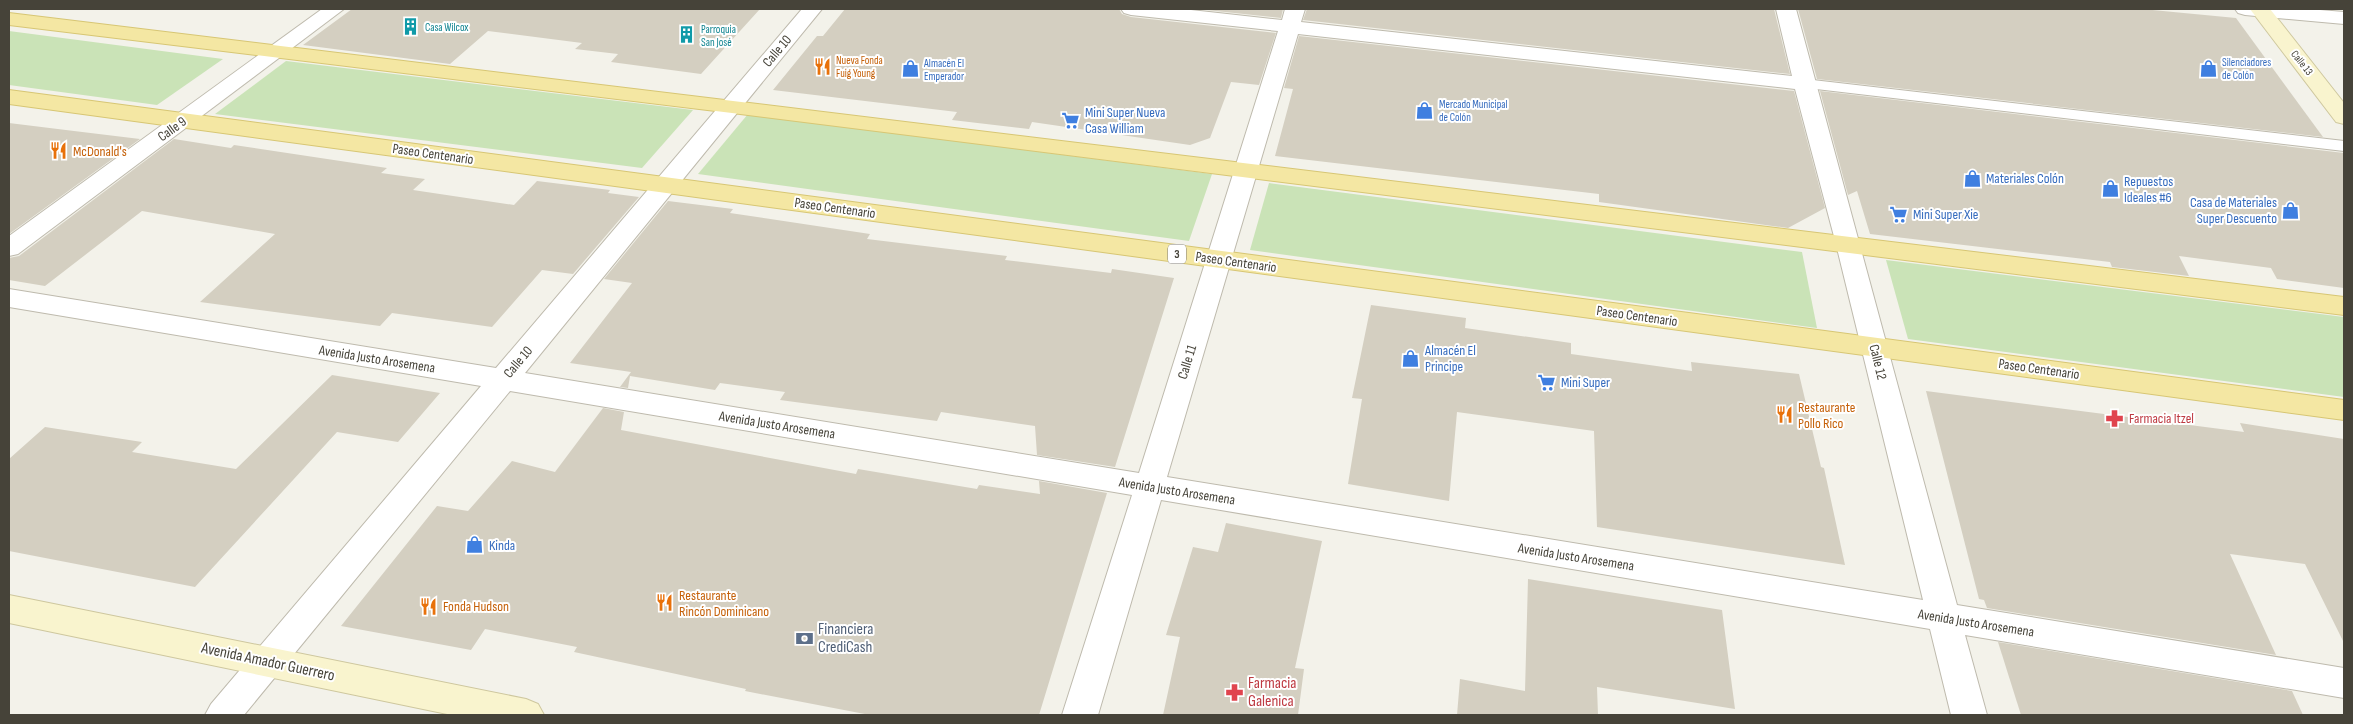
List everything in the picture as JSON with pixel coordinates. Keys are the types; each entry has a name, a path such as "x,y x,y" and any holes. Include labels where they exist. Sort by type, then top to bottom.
{"main road":[{"name":"Calle 13","path":"2256,9 2344,116"},
{"path":"9,19 1246,169 2344,306"},
{"name":"Paseo Centenario","path":"9,97 2344,410"},
{"name":"Avenida Amador Guerrero","path":"9,609 526,715"}],"street":[{"name":"Calle 9","path":"9,248 334,9"},
{"name":"Calle 10","path":"223,715 812,9"},
{"path":"1131,9 1292,18 1804,84"},
{"name":"Calle 12","path":"1786,9 1969,715"},
{"path":"2256,9 2344,18"},
{"name":"Calle 11","path":"1080,715 1292,18"},
{"name":"Avenida Justo Arosemena","path":"9,298 2344,683"}],"lane":[{"path":"1804,84 2344,146"}],"green space":[{"path":"9,31 223,59 157,105 9,85"},
{"path":"286,61 693,110 642,168 215,114"},
{"path":"748,114 1212,174 1189,241 698,174"},
{"path":"1269,183 1802,252 1817,328 1250,250"},
{"path":"1886,260 2344,317 2344,397 1908,339"}],"building":[{"path":"352,9 760,9 701,74 611,62 618,54 575,49 582,43 488,31 450,64 303,45"},
{"path":"845,9 1119,9 1122,14 1131,17 1276,33 1259,85 1231,82 1210,138 1190,145 1032,122 1029,129 952,120 957,112 773,90 817,36 823,36"},
{"path":"1197,9 1283,9 1281,18"},
{"path":"1307,9 1774,9 1790,74 1303,20"},
{"path":"1798,9 2142,9 2236,18 2323,137 1817,79"},
{"path":"1299,36 1794,91 1825,208 1788,228 1599,202 1599,194 1275,156 1293,89 1284,88"},
{"path":"1820,91 2344,153 2344,288 2277,279 2271,268 2179,256 2189,276 2112,267 2110,262 1870,234 1857,191 1848,195"},
{"path":"9,123 74,131 140,139 9,234"},
{"path":"174,139 231,148 234,145 387,168 381,173 425,179 413,190 514,205 537,181 610,190 608,193 639,197 573,274 542,270 492,327 392,313 380,326 200,302 275,234 142,211 45,286 9,280 9,258 19,256"},
{"path":"668,201 733,209 730,213 870,234 867,239 1007,256 1005,260 1111,273 1112,269 1174,278 1115,467 1037,455 1035,426 941,412 937,421 780,400 785,392 720,383 715,390 630,376 628,388 620,387 631,372 570,363 632,283 604,279"},
{"path":"1371,305 1466,318 1465,328 1571,343 1571,354 1692,371 1691,362 1799,374 1821,467 1824,468 1845,565 1597,527 1594,431 1457,412 1449,501 1348,484 1362,399 1352,398"},
{"path":"332,375 440,393 398,442 337,432 195,587 9,551 9,459 45,427 142,442 132,452 236,469"},
{"path":"1926,391 2244,432 2240,423 2344,439 2344,643 2305,564 2230,554 2276,655 1987,608 1984,600 1979,599"},
{"path":"603,408 624,412 621,430 856,474 858,469 977,489 979,485 1040,494 1039,481 1107,493 1039,715 870,715 745,691 746,689 574,652 577,647 485,629 471,650 341,626 437,506 468,511 512,461 555,472"},
{"path":"1226,523 1322,541 1295,668 1304,669 1298,715 1163,715 1180,637 1166,635 1193,547 1218,552"},
{"path":"1528,579 1722,610 1735,709 1597,687 1598,715 1457,715 1460,679 1525,691"},
{"path":"1998,642 2292,691 2303,715 2021,715"}],"place":[{"name":"Casa Wilcox","path":"411,27"},
{"name":"Parroquia San José","path":"687,35"},
{"name":"Nueva Fonda Fuig Young","path":"822,66"},
{"name":"Silenciadores de Colón","path":"2208,68"},
{"name":"Almacén El Emperador","path":"910,69"},
{"name":"Mercado Municipal de Colón","path":"1425,110"},
{"name":"Mini Super Nueva Casa William","path":"1071,120"},
{"name":"McDonald's","path":"59,151"},
{"name":"Materiales Colón","path":"1972,178"},
{"name":"Repuestos Ideales #6","path":"2110,189"},
{"name":"Casa de Materiales Super Descuento","path":"2291,210"},
{"name":"Mini Super Xie","path":"1899,214"},
{"name":"Almacén El Principe","path":"1411,358"},
{"name":"Mini Super","path":"1547,382"},
{"name":"Restaurante Pollo Rico","path":"1784,415"},
{"name":"Farmacia Itzel","path":"2115,418"},
{"name":"Kinda","path":"475,545"},
{"name":"Restaurante Rincón Dominicano","path":"665,603"},
{"name":"Fonda Hudson","path":"429,606"},
{"name":"Financiera CrediCash","path":"804,638"},
{"name":"Farmacia Galenica","path":"1234,692"}]}
